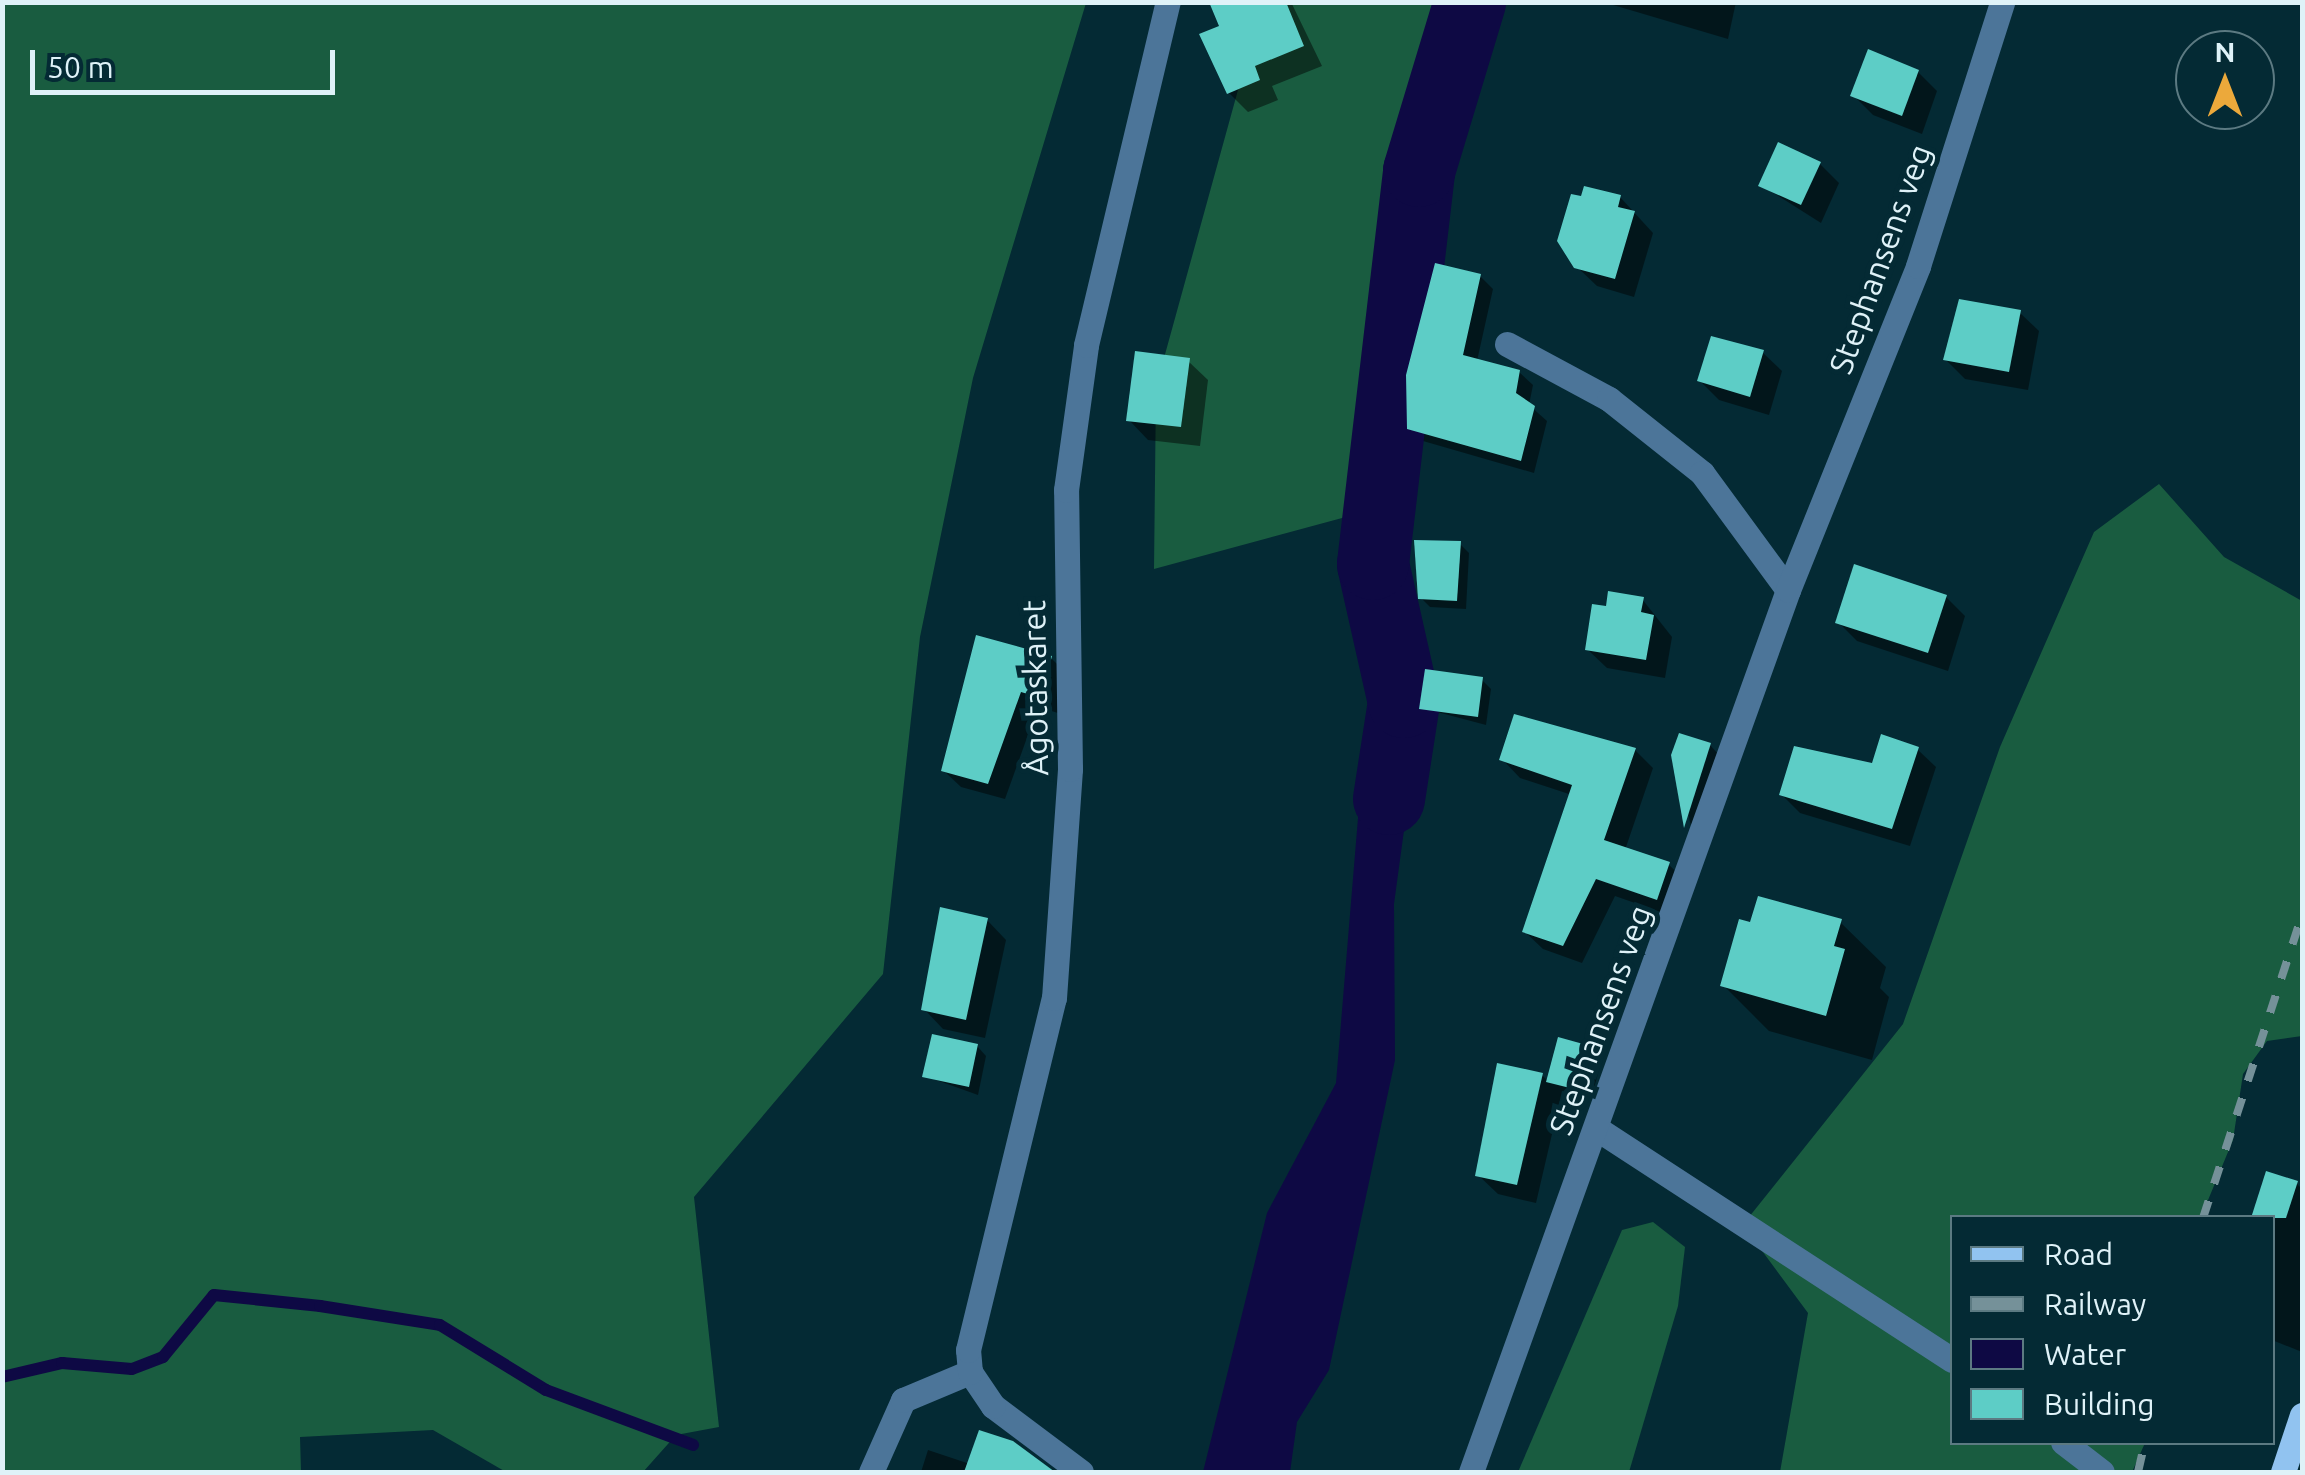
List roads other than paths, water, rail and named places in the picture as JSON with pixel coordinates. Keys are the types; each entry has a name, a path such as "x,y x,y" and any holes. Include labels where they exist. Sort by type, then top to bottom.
{"main road":[{"path":"2284,1472 2302,1415"}],"street":[{"name":"Ågotaskaret","path":"970,1372 969,1330 1054,998 1070,769 1064,534 1074,421 1168,2"},
{"name":"Stephansens veg","path":"1471,1472 1788,590 1918,266 2002,2"},
{"path":"1508,344 1609,399 1702,473 1788,590"},
{"path":"1596,1128 1950,1359"},
{"path":"871,1472 903,1400 970,1372 993,1406 1081,1472"},
{"path":"2067,1445 2102,1472"}],"water":[{"path":"1461,3 1497,3 1419,171"},
{"path":"1404,702 1415,749 1394,904 1395,1060 1329,1370 1297,1422 1290,1472 1203,1472 1267,1213 1336,1083 1364,746"}],"waterway":[{"path":"1389,799 1404,702 1373,564 1419,171 1470,2"},
{"path":"2,1377 62,1363 132,1369 163,1357 214,1295 320,1306 440,1325 546,1390 693,1445"}],"railway":[{"path":"2204,1215 2302,916"},
{"path":"2138,1472 2144,1445"}]}
